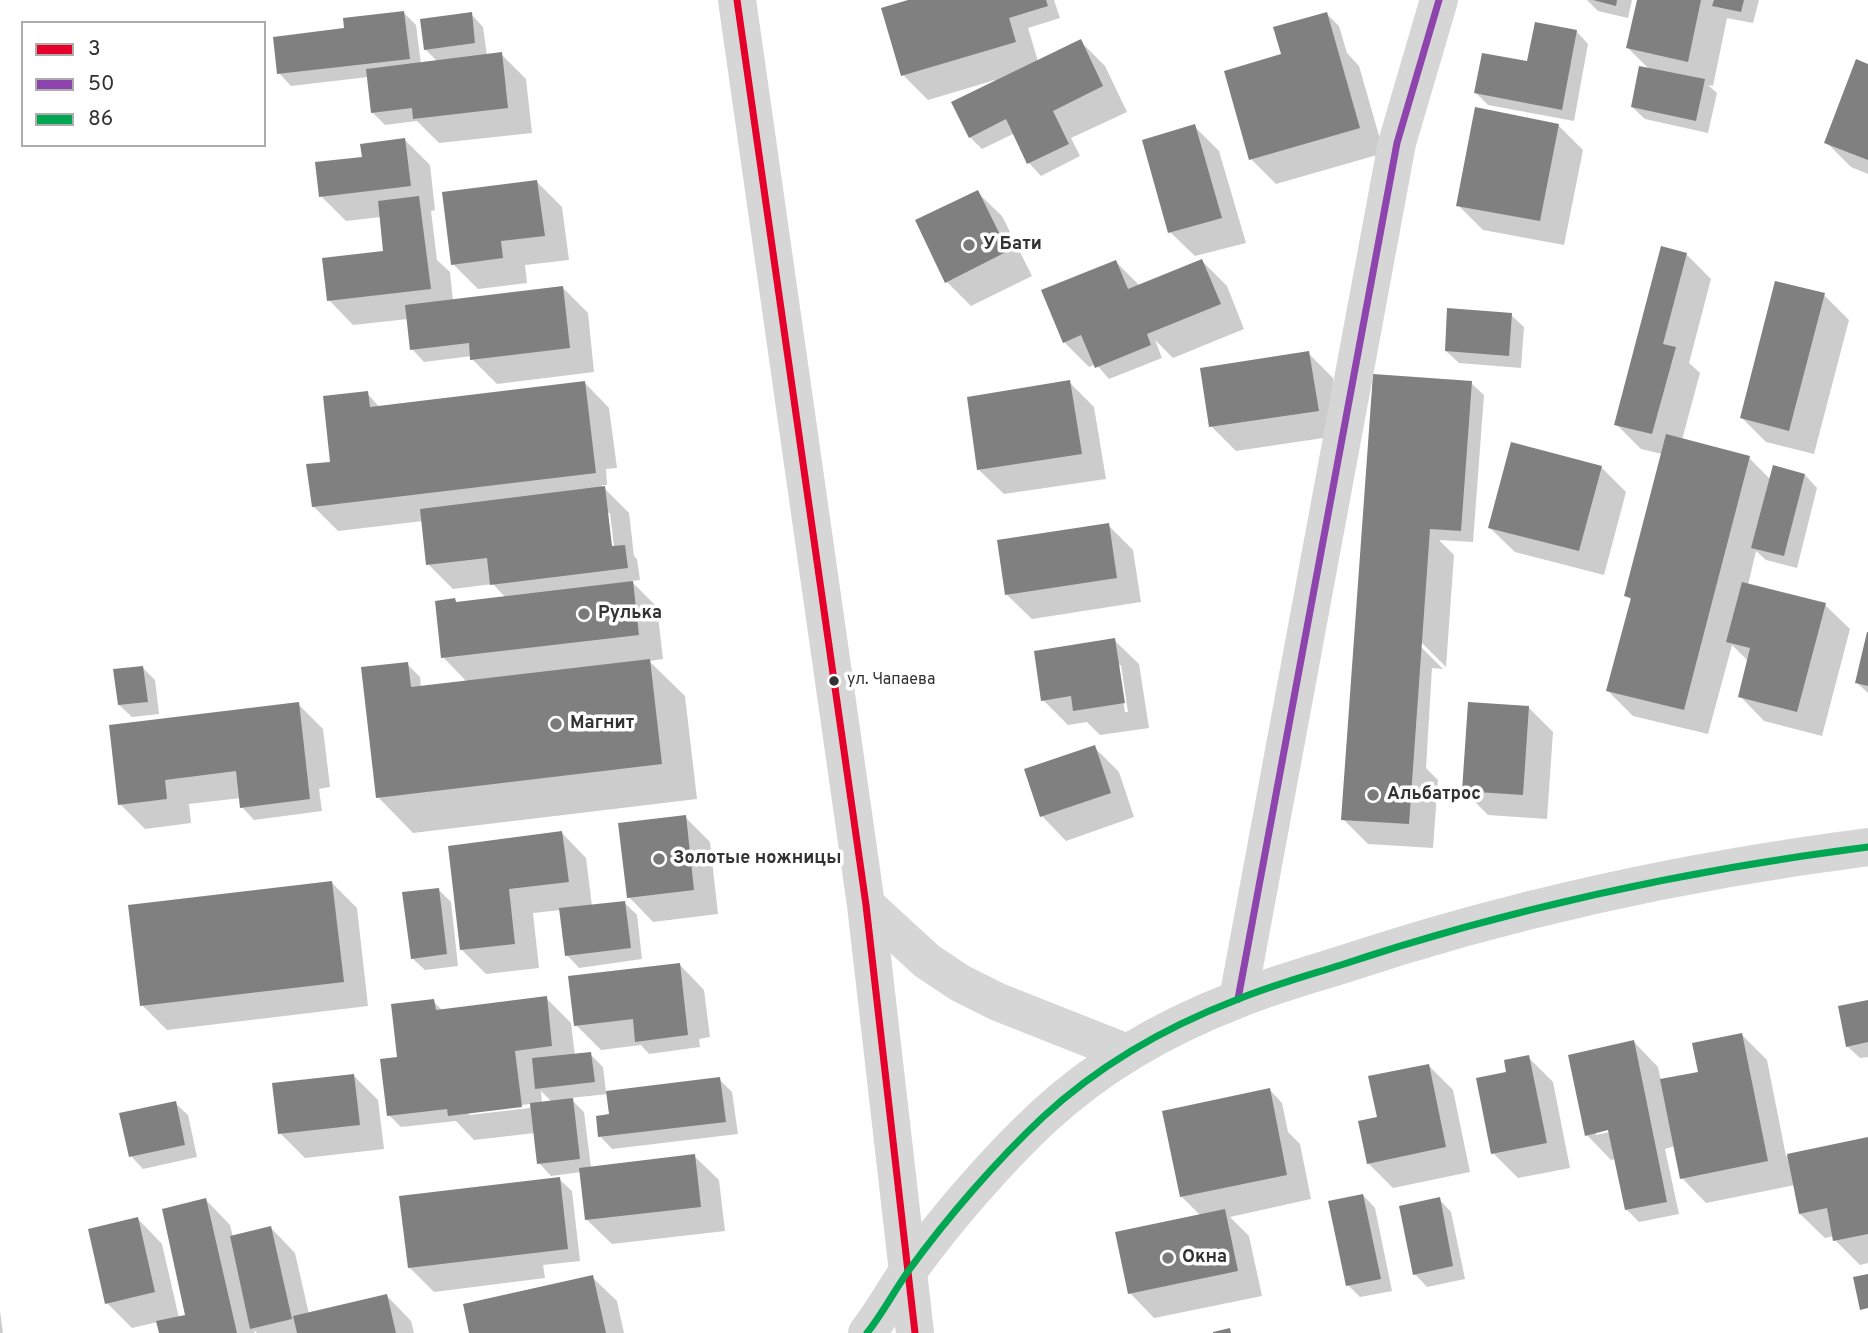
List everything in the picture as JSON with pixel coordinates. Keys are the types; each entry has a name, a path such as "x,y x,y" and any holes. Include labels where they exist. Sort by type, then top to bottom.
{"street":[{"path":"737,0 866,905 915,1333"},
{"path":"1238,999 1397,143 1439,0"},
{"path":"867,1333 908,1272 989,1173 1043,1117 1082,1085 1127,1054 1192,1018 1238,999 1405,943 1621,888 1763,860 1868,847"},
{"path":"866,905 927,961 960,984 1127,1054"}],"building":[{"path":"908,0 1046,0 1048,6 1009,18 1016,42 901,76 881,8"},
{"path":"1593,0 1617,0 1616,6"},
{"path":"1637,0 1701,0 1688,62 1626,48"},
{"path":"1714,0 1744,0 1741,12 1712,6"},
{"path":"404,11 410,59 277,74 273,37 344,28 343,18"},
{"path":"472,12 475,43 424,50 420,19"},
{"path":"1327,12 1360,128 1249,160 1224,71 1281,54 1273,27"},
{"path":"1535,22 1577,30 1562,110 1474,93 1482,53 1527,61"},
{"path":"1081,39 1103,86 1053,111 1069,144 1027,164 1006,119 969,138 951,102"},
{"path":"502,52 508,108 413,119 412,108 371,113 366,69"},
{"path":"1856,59 1868,64 1868,160 1824,143"},
{"path":"1639,66 1705,79 1696,121 1631,107"},
{"path":"1475,107 1559,124 1540,221 1456,206"},
{"path":"1195,124 1222,218 1168,233 1142,140"},
{"path":"405,138 411,186 319,197 315,162 362,157 360,144"},
{"path":"537,180 545,236 501,241 503,258 451,265 442,192"},
{"path":"978,190 1008,251 945,283 915,220"},
{"path":"419,196 431,289 327,301 322,258 383,251 378,201"},
{"path":"1661,246 1687,253 1663,344 1676,347 1652,434 1614,425"},
{"path":"1202,259 1221,304 1147,334 1151,345 1095,368 1081,335 1063,343 1041,290 1116,260 1128,289"},
{"path":"1775,281 1825,293 1789,431 1740,418"},
{"path":"563,286 570,348 470,360 469,343 410,350 405,305"},
{"path":"1447,308 1512,313 1509,356 1445,351"},
{"path":"1309,351 1319,411 1209,427 1200,368"},
{"path":"1373,374 1472,381 1461,531 1430,529 1409,824 1341,820"},
{"path":"1070,380 1082,454 977,470 967,397"},
{"path":"585,381 596,473 312,507 306,464 330,462 323,396 368,391 370,407"},
{"path":"1666,434 1750,456 1684,710 1606,691 1631,598 1624,596"},
{"path":"1511,442 1602,466 1579,551 1488,528"},
{"path":"1773,465 1805,474 1784,556 1751,548"},
{"path":"605,486 612,546 625,545 628,568 490,585 487,558 426,565 420,509"},
{"path":"1109,523 1117,578 1005,595 997,540"},
{"path":"633,581 639,635 441,658 435,601 455,598 456,602"},
{"path":"1742,582 1826,603 1797,712 1738,697 1750,648 1726,642"},
{"path":"1868,632 1868,686 1855,683"},
{"path":"1115,638 1125,703 1073,711 1071,696 1041,701 1034,651"},
{"path":"650,659 662,764 376,798 361,667 408,662 411,687"},
{"path":"143,666 148,702 118,705 113,669"},
{"path":"299,702 310,799 240,808 236,771 165,780 167,799 118,805 109,725"},
{"path":"1468,702 1529,706 1523,795 1462,791"},
{"path":"1095,745 1111,793 1040,817 1024,769"},
{"path":"686,815 694,890 627,898 618,823"},
{"path":"562,831 569,882 509,889 515,944 460,950 448,846"},
{"path":"332,881 344,982 140,1006 128,905"},
{"path":"439,888 447,954 411,959 402,892"},
{"path":"625,901 631,948 565,956 559,908"},
{"path":"680,963 688,1035 635,1042 633,1019 574,1026 568,976"},
{"path":"547,996 552,1046 515,1051 522,1107 448,1116 447,1109 387,1116 380,1059 397,1057 391,1004 434,999 436,1010"},
{"path":"1868,1000 1868,1042 1846,1047 1838,1006"},
{"path":"1742,1033 1768,1161 1680,1179 1660,1079 1698,1072 1692,1043"},
{"path":"1634,1040 1667,1202 1625,1210 1608,1130 1585,1136 1568,1055"},
{"path":"591,1052 595,1082 535,1089 532,1058"},
{"path":"1529,1055 1547,1143 1491,1154 1476,1078 1506,1072 1504,1060"},
{"path":"1429,1064 1446,1147 1367,1164 1358,1121 1377,1117 1368,1076"},
{"path":"354,1074 360,1125 278,1134 272,1083"},
{"path":"720,1077 726,1122 598,1137 596,1116 609,1114 606,1091"},
{"path":"1270,1088 1287,1175 1180,1197 1162,1111"},
{"path":"573,1098 580,1159 537,1164 530,1103"},
{"path":"176,1101 185,1145 129,1157 119,1113"},
{"path":"1868,1137 1868,1234 1833,1241 1827,1208 1799,1214 1787,1154"},
{"path":"695,1154 701,1207 585,1220 579,1168"},
{"path":"560,1177 568,1249 408,1268 399,1196"},
{"path":"1363,1194 1381,1279 1346,1286 1328,1201"},
{"path":"1440,1197 1453,1266 1413,1275 1399,1206"},
{"path":"206,1198 237,1333 159,1333 156,1321 185,1315 162,1209"},
{"path":"1225,1209 1238,1271 1128,1294 1115,1232"},
{"path":"138,1217 155,1292 105,1304 88,1229"},
{"path":"271,1226 292,1319 250,1329 230,1236"},
{"path":"1868,1274 1868,1308 1860,1310 1853,1277"},
{"path":"593,1275 606,1333 469,1333 463,1304"},
{"path":"387,1294 396,1333 297,1333 293,1316"},
{"path":"1230,1328 1231,1333 1213,1333 1213,1332"}],"transit line":[{"name":"3","path":"737,0 866,905 915,1333"},
{"name":"50","path":"1238,999 1397,143 1439,0"},
{"name":"86","path":"867,1333 939,1231 1025,1134 1087,1081 1159,1035 1262,990 1470,926 1668,879 1868,847"}],"place":[{"name":"У Бати","path":"969,245"},
{"name":"Рулька","path":"584,614"},
{"name":"ул. Чапаева","path":"834,681"},
{"name":"Магнит","path":"556,724"},
{"name":"Альбатрос","path":"1373,795"},
{"name":"Золотые ножницы","path":"659,859"},
{"name":"Окна","path":"1168,1258"}]}
